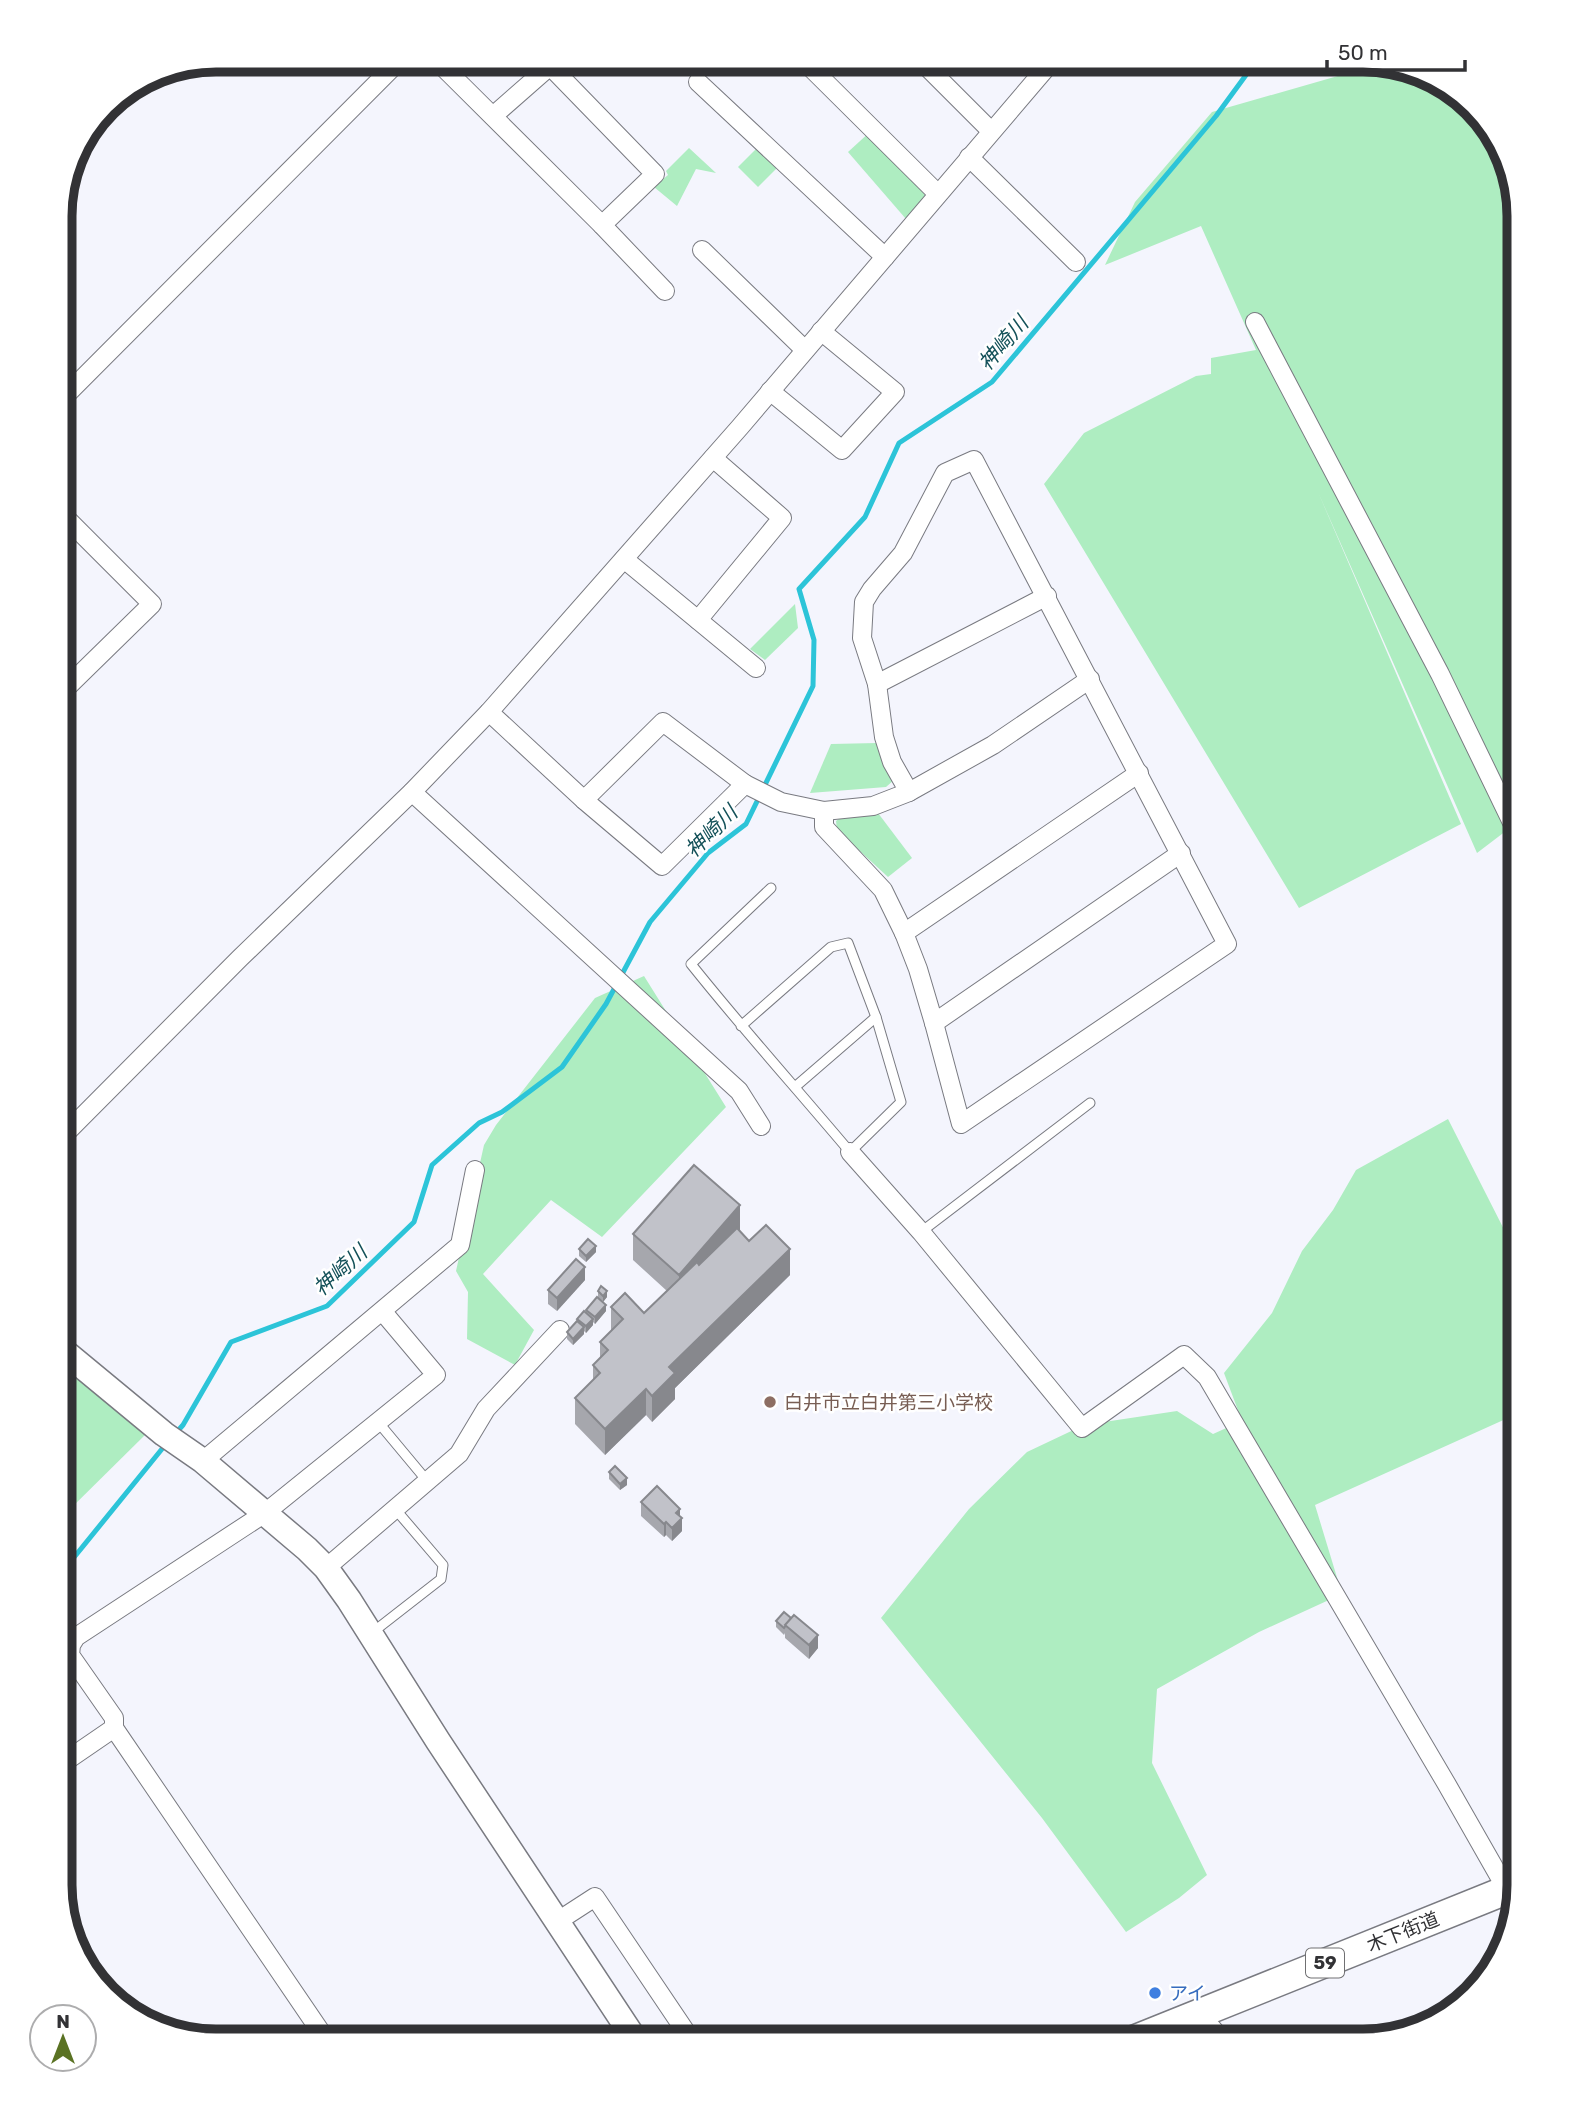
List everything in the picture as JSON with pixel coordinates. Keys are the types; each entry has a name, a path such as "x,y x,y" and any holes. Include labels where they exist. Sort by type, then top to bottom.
{"main road":[{"name":"木下街道","path":"1163,2029 1507,1890"}],"street":[{"path":"72,389 388,72"},
{"path":"448,72 665,291"},
{"path":"493,116 543,72"},
{"path":"556,72 655,174 602,225"},
{"path":"815,72 938,194"},
{"path":"932,72 991,131"},
{"path":"72,1127 240,958 412,792 489,712 713,458 1039,72"},
{"path":"698,82 885,257"},
{"path":"969,157 1076,262"},
{"path":"702,250 805,350"},
{"path":"1255,322 1440,674 1507,811"},
{"path":"770,391 842,450 895,392 821,331"},
{"path":"698,620 782,517 713,458"},
{"path":"824,811 824,827 883,890 904,933 934,1023 961,1124 1227,944 974,460 945,473 903,553 864,602 862,638 877,684 884,737 892,762 909,792"},
{"path":"72,524 158,609 72,684"},
{"path":"624,559 756,668"},
{"path":"877,684 1046,596"},
{"path":"584,800 663,722 745,784 781,802 824,811 873,806 909,792 993,745 1090,679"},
{"path":"489,712 584,800 662,866 745,784"},
{"path":"904,933 1139,773"},
{"path":"412,792 740,1091 761,1126"},
{"path":"934,1023 1181,853"},
{"path":"850,1152 921,1232 1082,1428 1184,1355 1207,1377 1446,1783 1507,1878"},
{"path":"203,1461 460,1245 475,1170"},
{"path":"72,1643 76,1637 265,1513 436,1375 383,1312"},
{"path":"326,1568 459,1454 486,1409 560,1330"},
{"path":"72,1358 164,1434 203,1461 326,1568 628,2029"},
{"path":"72,1658 114,1718 114,1728 318,2029"},
{"path":"72,1757 114,1728"},
{"path":"558,1921 595,1897 683,2029"},
{"path":"1200,2014 1212,2029"}],"lane":[{"path":"741,1026 831,947 848,943 876,1017 901,1102 850,1152 741,1026 691,964 771,888"},
{"path":"795,1087 876,1017"},
{"path":"921,1232 1090,1103"},
{"path":"378,1422 428,1482"},
{"path":"370,1634 441,1579 443,1565 396,1510"}],"green space":[{"path":"1352,72 1373,72 1401,77 1435,91 1472,121 1500,169 1506,197 1507,830 1477,853 1318,492 1461,824 1299,908 1044,484 1084,433 1196,376 1211,374 1211,358 1256,350 1201,226 1105,265 1135,202 1212,112"},
{"path":"871,131 926,196 906,219 848,152"},
{"path":"758,147 778,167 758,187 738,167"},
{"path":"689,148 716,173 696,169 677,206 654,187 668,175 666,171"},
{"path":"795,604 798,628 765,660 750,649"},
{"path":"877,743 894,780 886,787 810,793 831,744"},
{"path":"878,813 912,858 888,877 837,830 836,821 843,816"},
{"path":"644,976 726,1107 602,1237 551,1200 483,1274 534,1330 515,1365 467,1339 468,1292 456,1271 484,1145 496,1125 595,998"},
{"path":"1448,1119 1507,1235 1507,1418 1315,1505 1342,1594 1259,1632 1157,1689 1152,1763 1207,1875 1179,1898 1126,1932 1042,1818 881,1618 969,1509 1027,1452 1084,1425 1177,1411 1213,1434 1242,1421 1224,1373 1272,1313 1302,1251 1333,1210 1356,1170"},
{"path":"72,1371 147,1433 72,1507"}],"building":[{"path":"694,1165 740,1205 679,1275 633,1234"},
{"path":"766,1225 790,1249 669,1367 675,1373 652,1396 646,1389 605,1429 575,1398 600,1373 593,1365 608,1350 600,1342 623,1319 611,1307 625,1293 644,1313 737,1228 749,1241"},
{"path":"588,1239 596,1246 586,1256 579,1249"},
{"path":"576,1259 585,1267 557,1298 548,1290"},
{"path":"601,1286 607,1291 603,1296 598,1291"},
{"path":"597,1297 606,1305 595,1317 586,1310"},
{"path":"584,1311 593,1319 586,1326 577,1319"},
{"path":"577,1321 584,1327 573,1339 567,1332"},
{"path":"615,1466 627,1478 620,1484 609,1472"},
{"path":"657,1486 680,1509 676,1513 682,1518 672,1528 641,1502"},
{"path":"784,1612 791,1618 784,1628 776,1621"},
{"path":"794,1615 818,1635 809,1645 785,1625"}],"waterway":[{"name":"神崎川","path":"175,1434 183,1425 231,1342 327,1306 414,1222 432,1165 479,1123 502,1112 562,1067 606,1004 650,922 708,853 746,824 813,686 814,640 799,589 865,517 899,443 992,382 1216,116 1248,72"},
{"name":"神崎川","path":"72,1560 166,1444"}],"place":[{"name":"白井市立白井第三小学校","path":"770,1402"},
{"name":"アイ","path":"1155,1993"}]}
